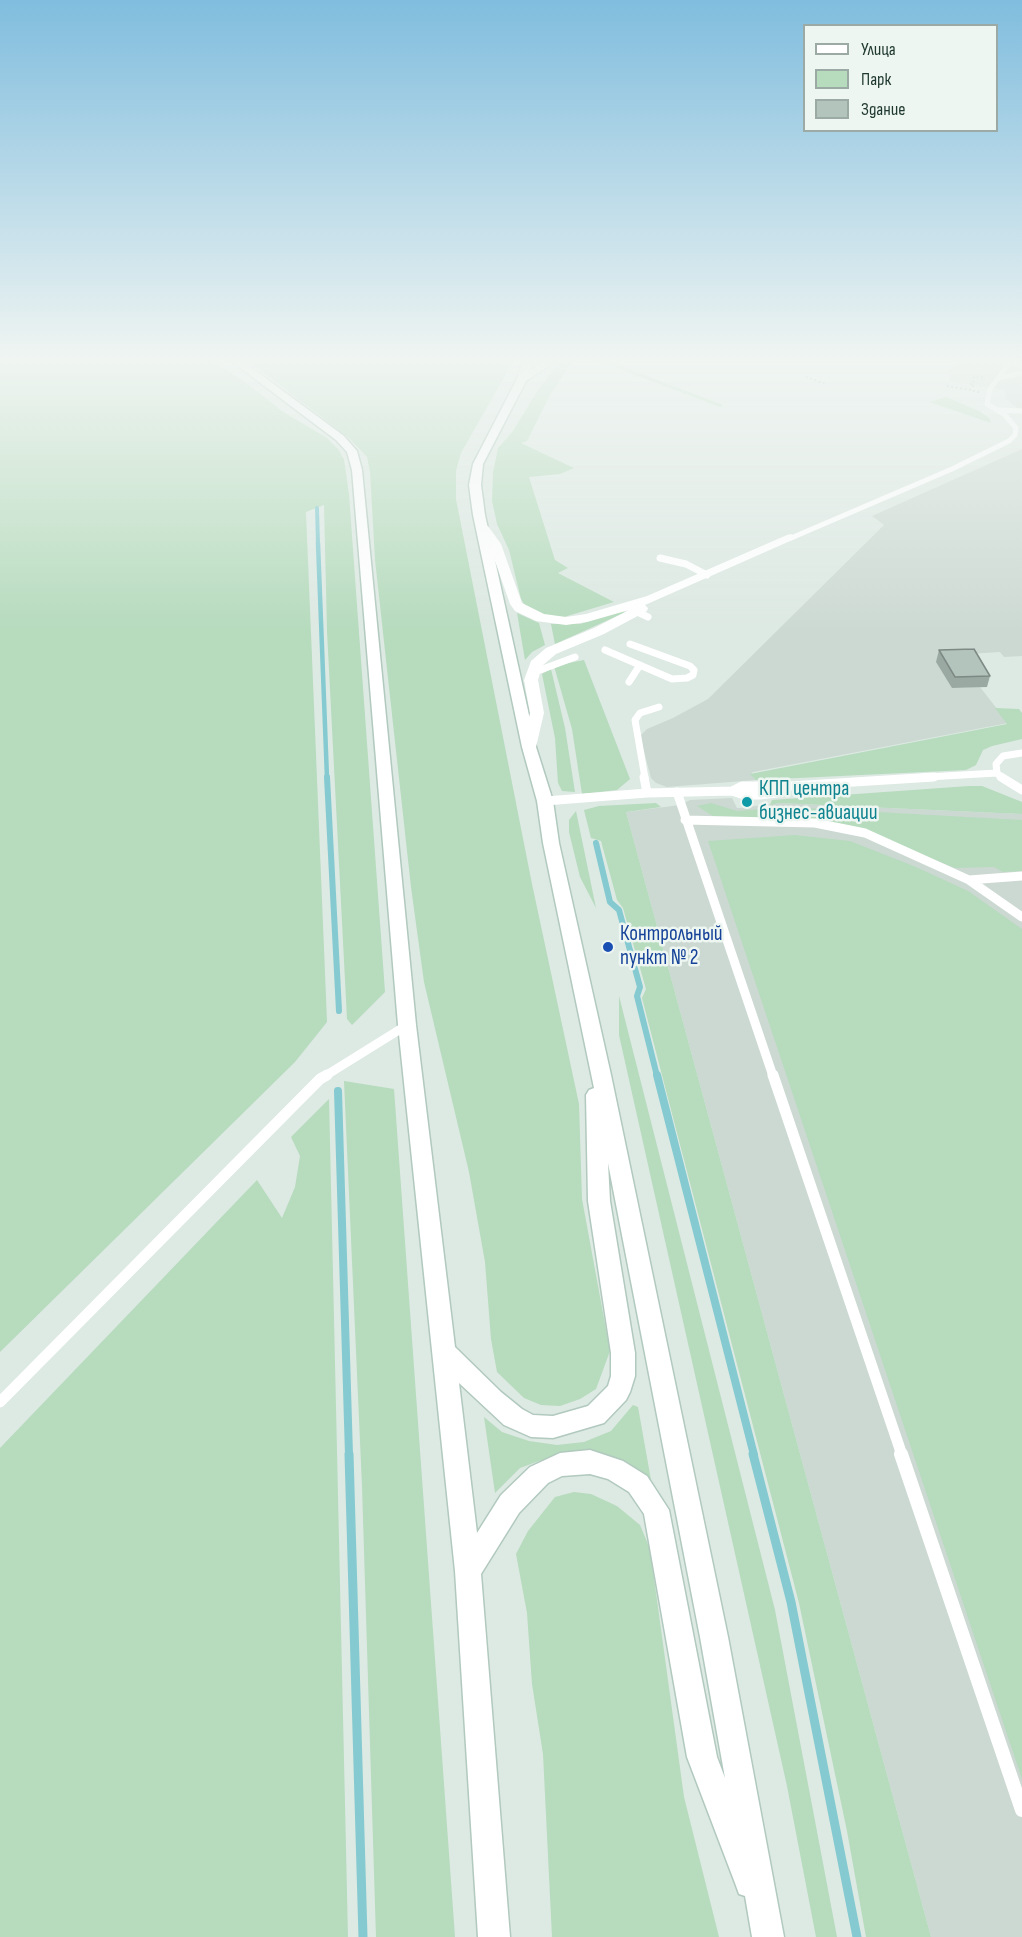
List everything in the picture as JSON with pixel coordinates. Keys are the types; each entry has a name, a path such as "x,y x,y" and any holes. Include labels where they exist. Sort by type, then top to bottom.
{"main road":[{"path":"351,450 355,460 407,1025 468,1572 494,1937"},
{"path":"485,450 478,464 475,484 479,515 530,747 545,801 551,843 712,1625 767,1930"},
{"path":"483,530 495,544 516,604 534,615 554,620 576,621 637,612"},
{"path":"530,747 537,713 531,680 532,673 542,658 551,651 637,612 652,599 791,538"},
{"path":"444,1352 492,1400 513,1417 531,1426 553,1427 595,1415 618,1392 623,1376 623,1353 599,1201 594,1046"},
{"path":"468,1572 510,1504 539,1475 560,1465 590,1462 614,1469 638,1484 656,1510 702,1757 767,1930"}],"lane":[{"path":"791,538 990,450"},
{"path":"660,558 686,564 707,575"},
{"path":"605,650 672,679 687,678 693,675 694,670 690,666 630,644"},
{"path":"532,673 575,657"},
{"path":"629,682 640,665"},
{"path":"647,793 635,720 640,713 659,708"},
{"path":"1022,753 1003,756 996,764 997,773 1006,782 1022,790"},
{"path":"545,801 677,792 732,791 744,795 760,795 777,793 790,786 997,773"},
{"path":"677,792 1022,1810"},
{"path":"685,820 814,823 865,833 969,880 1022,917"},
{"path":"969,880 1022,876"},
{"path":"0,1402 320,1079 407,1025"}],"shaded area":[{"path":"1022,450 1022,656 1004,657 1000,652 953,655 952,688 980,687 1008,723 753,772 751,774 756,780 667,787 656,783 651,778 640,736 647,729 708,699 884,525 872,516"},
{"path":"732,798 737,808 779,803 1022,814 1022,1937 931,1937 626,812 680,805 690,800"}],"green space":[{"path":"0,450 339,450 344,459 349,494 385,992 352,1025 347,1019 327,631 324,505 306,512 327,1022 295,1062 0,1352"},
{"path":"361,450 462,450 456,471 456,499 532,884 579,1104 582,1199 610,1351 596,1389 580,1399 560,1406 541,1405 524,1398 497,1372 491,1339 485,1262 469,1172 424,982 411,887 375,560 370,472 367,457"},
{"path":"498,450 537,450 574,468 560,474 529,477 555,560 568,568 558,573 614,602 564,617 547,616 525,606 521,599 509,550 497,524 492,501 493,472"},
{"path":"621,611 626,612 555,644 551,624 580,624"},
{"path":"517,613 539,623 545,645 532,652 525,660"},
{"path":"584,660 630,779 617,790 582,794 572,729 554,666"},
{"path":"551,669 565,728 575,792 562,791 558,783 555,738 542,674"},
{"path":"995,708 1019,709 1022,713 1022,739 983,750 976,765 966,770 756,780 750,774 1007,724"},
{"path":"982,786 1022,802 1022,814 779,803 770,805 772,800"},
{"path":"656,803 661,807 626,812 931,1937 866,1937 847,1831 799,1603 642,998 646,989 623,908 617,900 601,841 591,838 584,810 599,806"},
{"path":"711,803 737,811 786,807 1022,820 1022,871 1003,872 994,867 955,868 859,829 795,820 713,816 697,806"},
{"path":"576,811 596,908 580,877 569,832 569,820"},
{"path":"795,835 850,841 916,867 968,891 1022,929 1022,1779 708,841"},
{"path":"619,996 775,1610 837,1937 816,1937 787,1786 619,1035"},
{"path":"344,1081 394,1089 455,1937 376,1937 362,1486"},
{"path":"329,1099 348,1937 0,1937 0,1448 257,1180 282,1218 295,1187 300,1156 291,1137"},
{"path":"633,1405 638,1407 651,1480 648,1481 619,1459 590,1451 539,1461 520,1468 495,1493 484,1417 502,1432 529,1441 557,1445 584,1442 611,1431"},
{"path":"574,1492 591,1494 617,1506 640,1525 650,1549 684,1797 719,1937 552,1937 543,1754 532,1684 527,1613 516,1554 528,1531 555,1497"}],"building":[{"path":"974,649 990,676 955,677 939,650"}],"waterway":[{"path":"317,508 318,545"},
{"path":"318,543 327,778"},
{"path":"327,777 339,1011"},
{"path":"596,843 610,902 619,910 640,987 637,996 657,1076"},
{"path":"657,1075 754,1455"},
{"path":"338,1091 349,1455"},
{"path":"349,1454 363,1937"},
{"path":"753,1454 791,1602 857,1937"}],"place":[{"name":"КПП центра бизнес-авиации","path":"747,802"},
{"name":"Контрольный пункт № 2","path":"608,947"}]}
